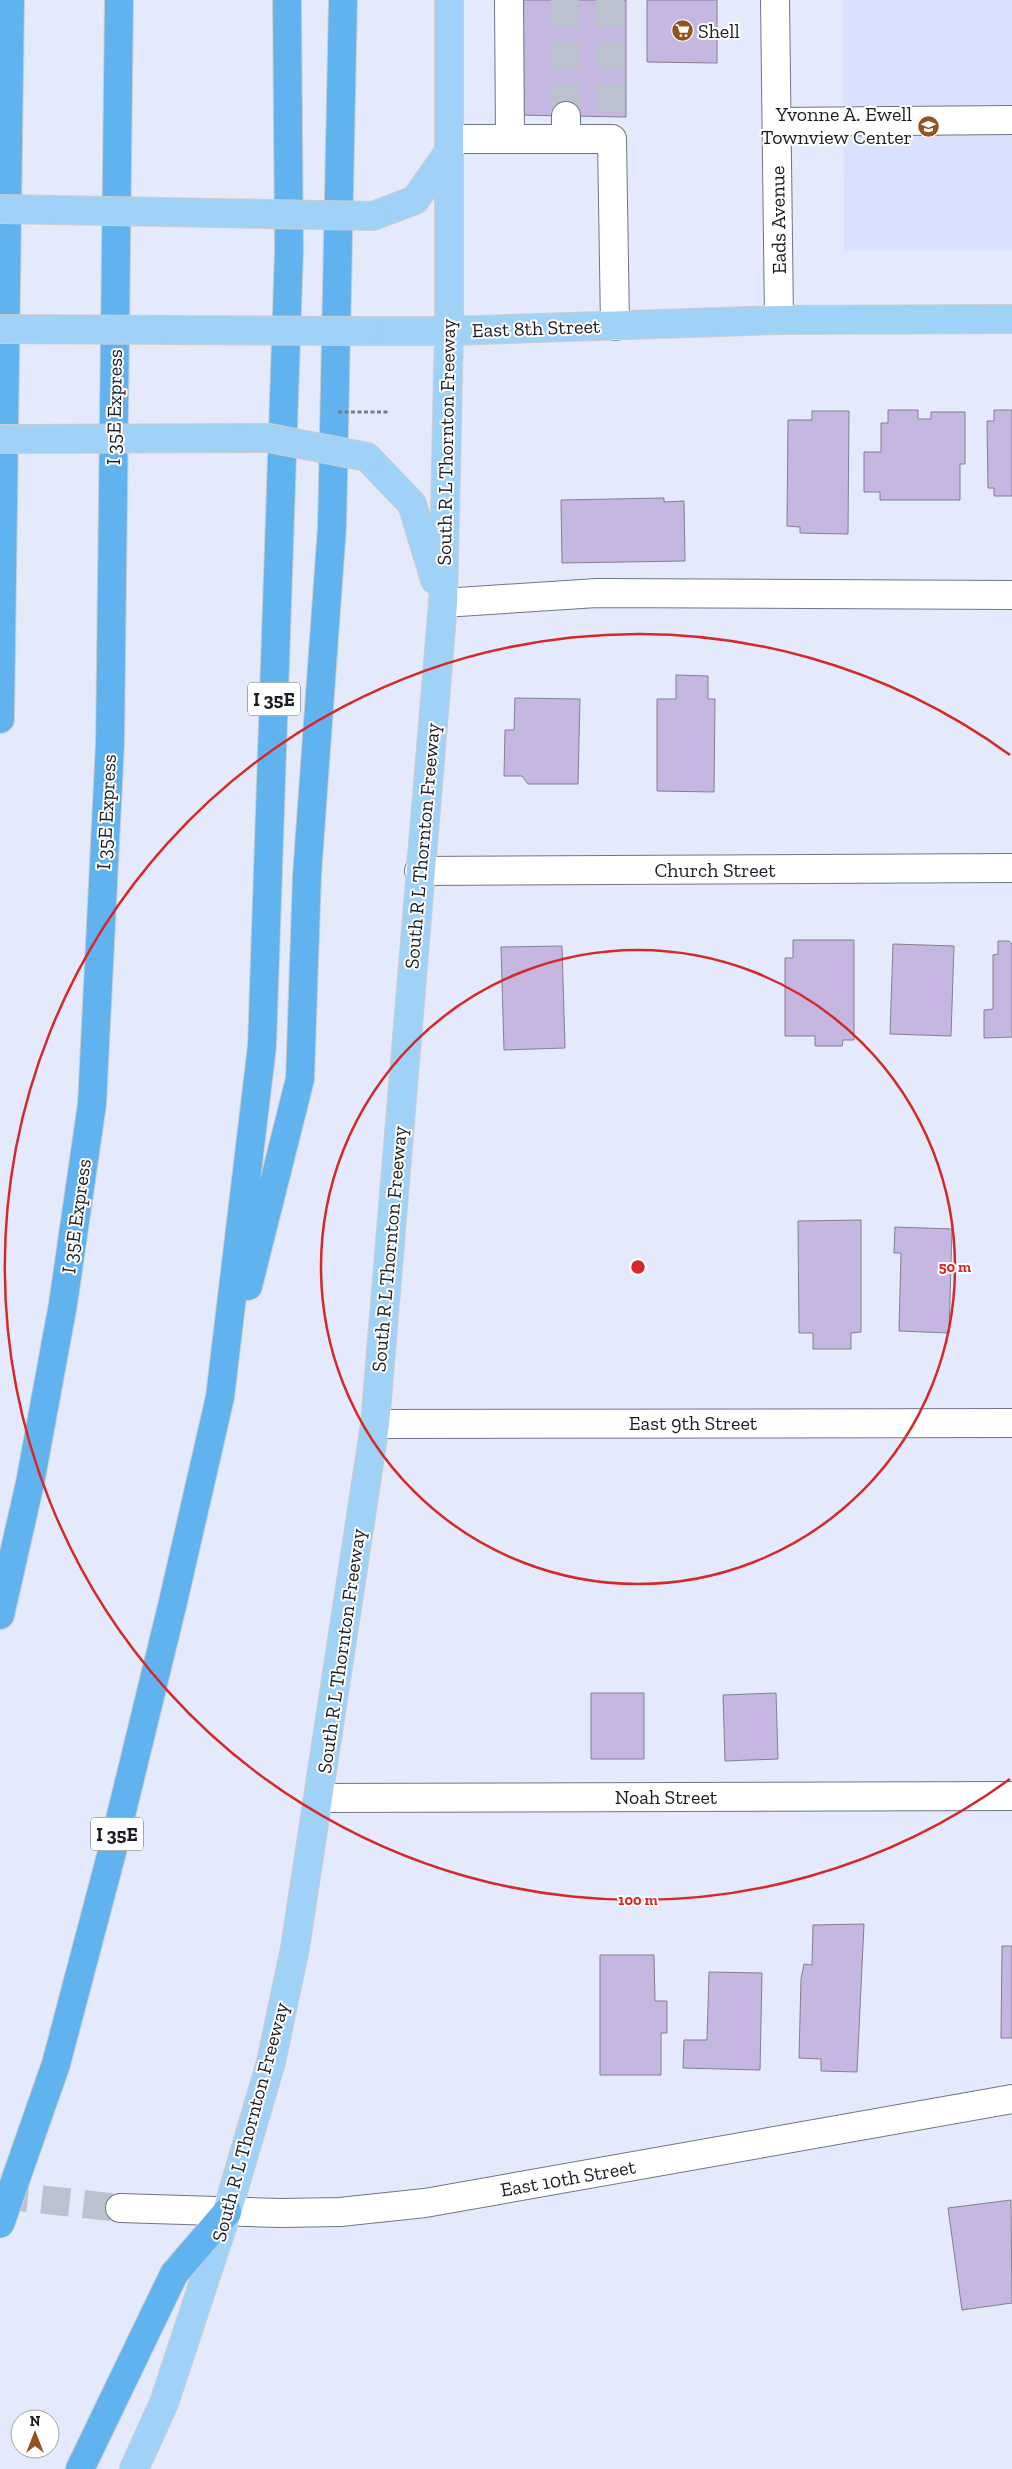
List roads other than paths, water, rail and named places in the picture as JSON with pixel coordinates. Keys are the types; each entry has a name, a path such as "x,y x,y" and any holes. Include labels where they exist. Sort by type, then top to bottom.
{"highway":[{"path":"0,719 10,0"},
{"name":"I 35E Express","path":"0,1615 30,1483 64,1304 92,1104 110,743 119,0"},
{"name":"I 35E","path":"0,2224 56,2064 114,1842 173,1602 220,1396 262,1046 290,251 287,0"},
{"path":"220,1396 300,1079 307,875 332,527 344,0"},
{"path":"0,56 10,82"},
{"path":"80,2469 174,2274 227,2212"}],"main road":[{"name":"South R L Thornton Freeway","path":"134,2469 164,2403 227,2212 270,2062 295,1948 375,1424 442,603 449,331 449,0"},
{"path":"0,209 372,216 415,200 449,146"},
{"name":"East 8th Street","path":"0,329 449,331 779,320 1012,319"},
{"path":"0,439 269,438 367,457 412,504 442,603"}],"street":[{"path":"509,0 510,139"},
{"name":"Eads Avenue","path":"775,0 779,320"},
{"path":"776,122 1012,120"},
{"path":"449,146 510,139 566,128 611,128 615,326"},
{"path":"442,603 597,593 1012,594"},
{"name":"Church Street","path":"419,871 1012,868"},
{"name":"East 9th Street","path":"375,1424 1012,1423"},
{"name":"Noah Street","path":"319,1798 1012,1796"},
{"name":"East 10th Street","path":"120,2208 227,2212 340,2212 425,2203 1012,2099"}],"tunnel":[{"path":"565,0 566,116"},
{"path":"610,0 611,117"},
{"path":"0,2195 120,2208"}],"place":[{"name":"Shell","path":"682,31"},
{"name":"Yvonne A. Ewell Townview Center","path":"928,126"}]}
